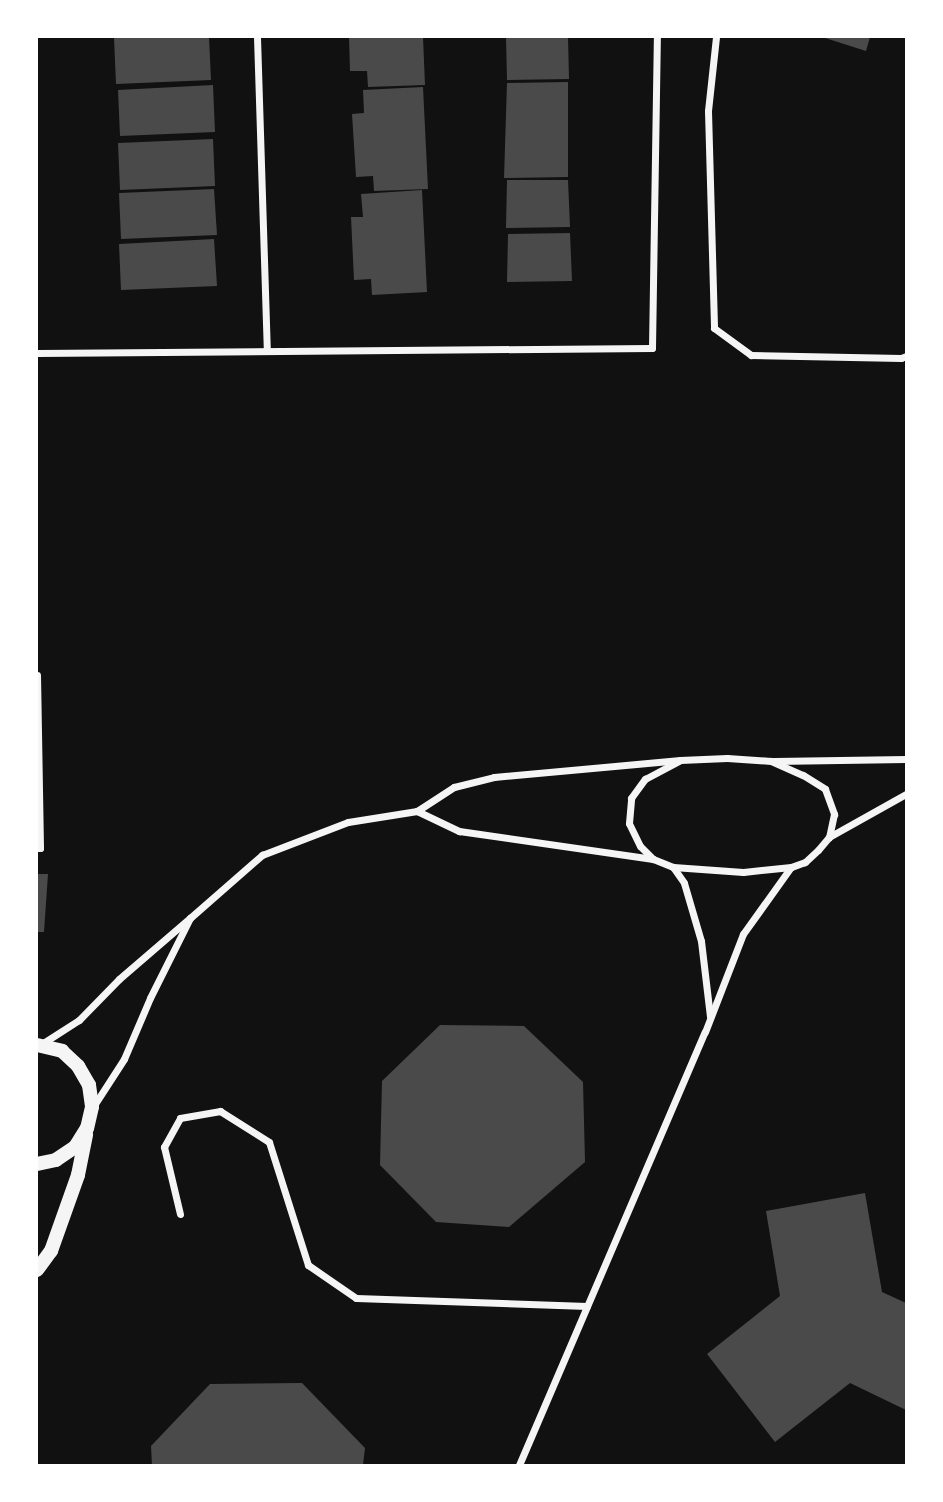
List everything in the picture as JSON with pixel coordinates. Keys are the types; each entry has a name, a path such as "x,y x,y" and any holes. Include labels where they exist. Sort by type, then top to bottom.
{"main road":[{"path":"37,1270 51,1251 78,1175 92,1107 89,1085 78,1066 62,1051 38,1045"},
{"path":"37,1164 56,1160 75,1147 87,1128"}],"street":[{"path":"257,37 267,351"},
{"path":"37,353 652,348 657,37"},
{"path":"716,37 708,111 714,328 751,355 906,356"},
{"path":"37,675 38,848"},
{"path":"38,1045 79,1020 119,979 262,855 348,822 417,811 454,787 494,777 680,760 906,759"},
{"path":"653,859 640,846 629,823 631,798 645,779 680,760"},
{"path":"771,761 803,775 825,789 834,814 829,837"},
{"path":"417,811 458,831 653,859 673,867 743,872 791,867 805,862 829,837 906,794"},
{"path":"673,867 684,883 701,941 710,1018"},
{"path":"519,1465 710,1018 743,934 791,867"},
{"path":"92,1107 124,1059 150,998 190,918"},
{"path":"180,1214 164,1147 180,1118 220,1111 269,1142 308,1265 356,1298 587,1306"}],"building":[{"path":"209,37 211,80 116,84 114,38"},
{"path":"349,37 423,37 425,85 368,87 367,71 350,71"},
{"path":"506,37 568,37 569,79 507,80"},
{"path":"822,37 870,37 866,51"},
{"path":"568,82 568,177 504,178 507,83"},
{"path":"213,85 215,132 120,136 118,90"},
{"path":"423,87 428,189 374,191 373,176 356,177 352,114 364,113 363,90"},
{"path":"213,139 215,186 120,190 118,143"},
{"path":"507,180 568,180 570,227 506,228"},
{"path":"214,189 217,235 121,239 119,193"},
{"path":"422,190 427,292 372,295 371,279 354,280 351,217 363,217 361,194"},
{"path":"570,233 572,281 507,282 508,234"},
{"path":"214,239 217,286 121,290 119,244"},
{"path":"37,874 48,874 44,932 37,932"},
{"path":"440,1025 524,1026 583,1082 585,1162 509,1227 436,1222 380,1165 382,1081"},
{"path":"865,1193 882,1292 906,1303 906,1410 850,1383 775,1442 707,1354 780,1296 766,1211"},
{"path":"302,1383 365,1448 363,1465 152,1465 151,1446 210,1384"}]}
